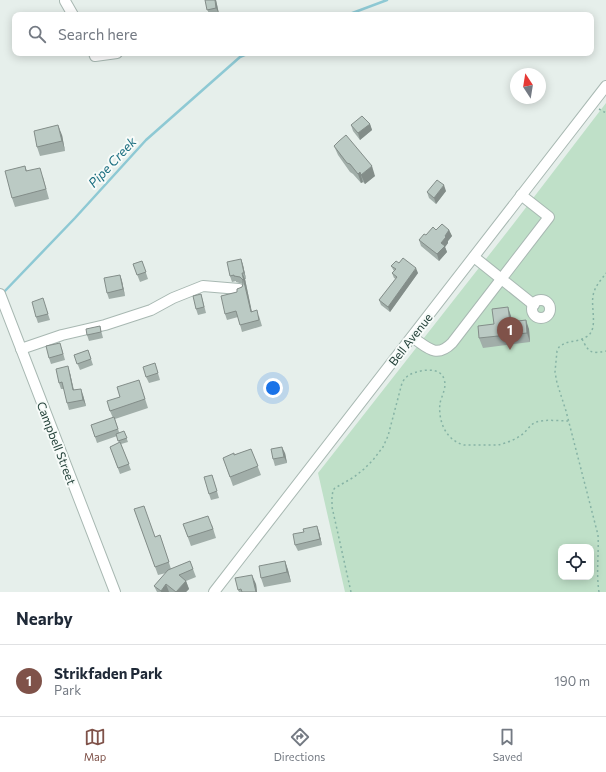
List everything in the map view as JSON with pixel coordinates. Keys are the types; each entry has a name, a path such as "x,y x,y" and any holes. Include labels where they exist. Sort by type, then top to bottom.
{"street":[{"path":"66,0 72,12"},
{"name":"Bell Avenue","path":"214,592 606,86"},
{"path":"412,337 433,351 446,349 549,218 521,195"},
{"path":"474,257 534,305"},
{"path":"21,349 62,335 105,325 151,310 173,298 203,286 239,289"},
{"name":"Campbell Street","path":"0,294 115,592"}],"path":[{"path":"598,592 598,535 555,372 556,351 559,347 565,343 587,337 592,332 593,293 606,273"},
{"path":"582,339 590,352 595,353 606,351"},
{"path":"352,592 332,507 332,494 335,488 354,477 364,469 383,447 390,430 402,383 408,376 420,371 430,370 442,374 445,385 440,403 440,420 447,433 453,440 460,444 503,444 516,438 531,425 536,423 546,421 569,421"}],"green space":[{"path":"606,103 606,592 345,592 318,473"}],"building":[{"path":"205,0 215,0 216,8 207,10"},
{"path":"362,116 370,124 358,133 351,125"},
{"path":"58,125 62,141 37,147 34,131"},
{"path":"346,135 372,166 361,175 360,172 358,174 350,164 347,163 334,146"},
{"path":"25,166 26,171 40,168 46,189 12,198 5,171"},
{"path":"437,180 444,185 434,198 427,192"},
{"path":"442,224 449,230 441,243 445,246 437,254 419,240 433,227 436,230"},
{"path":"403,258 416,268 388,307 379,300 397,277 392,273 396,269 391,266 396,261 399,263"},
{"path":"241,259 244,273 242,273 251,312 257,310 259,320 240,325 236,311 225,314 221,296 237,292 237,289 242,287 243,280 240,277 234,275 230,276 227,262"},
{"path":"142,261 146,272 137,275 133,264"},
{"path":"120,275 123,289 107,293 104,278"},
{"path":"201,294 204,307 196,309 193,296"},
{"path":"43,298 48,314 36,317 32,302"},
{"path":"508,307 510,322 526,320 527,333 479,338 478,326 494,324 492,309"},
{"path":"100,326 101,332 87,335 86,329"},
{"path":"60,343 63,354 49,358 46,346"},
{"path":"88,350 91,359 77,364 74,355"},
{"path":"155,363 158,373 146,377 143,367"},
{"path":"68,366 73,390 81,389 83,400 67,403 62,382 59,383 56,369"},
{"path":"139,380 145,399 110,411 107,401 120,397 117,387"},
{"path":"114,417 118,429 95,437 91,425"},
{"path":"124,431 127,438 118,441 116,434"},
{"path":"120,442 129,464 118,468 110,447"},
{"path":"282,447 284,457 273,459 271,449"},
{"path":"251,449 258,466 230,477 223,458 234,453 234,455"},
{"path":"212,475 217,491 209,494 204,477"},
{"path":"144,506 155,537 160,535 169,562 155,567 134,509"},
{"path":"208,516 213,529 188,537 183,524"},
{"path":"317,526 320,539 295,545 293,534 304,532 303,529"},
{"path":"190,561 193,569 179,575 186,581 176,592 166,584 161,591 154,586 168,570"},
{"path":"285,561 287,572 261,578 259,566"},
{"path":"252,575 256,592 242,592 241,589 238,590 235,578"}],"waterway":[{"name":"Pipe Creek","path":"355,12 387,0"},
{"name":"Pipe Creek","path":"3,293 75,218 146,140 242,56"}],"place":[{"name":"Strikfaden Park","path":"510,350"}]}
